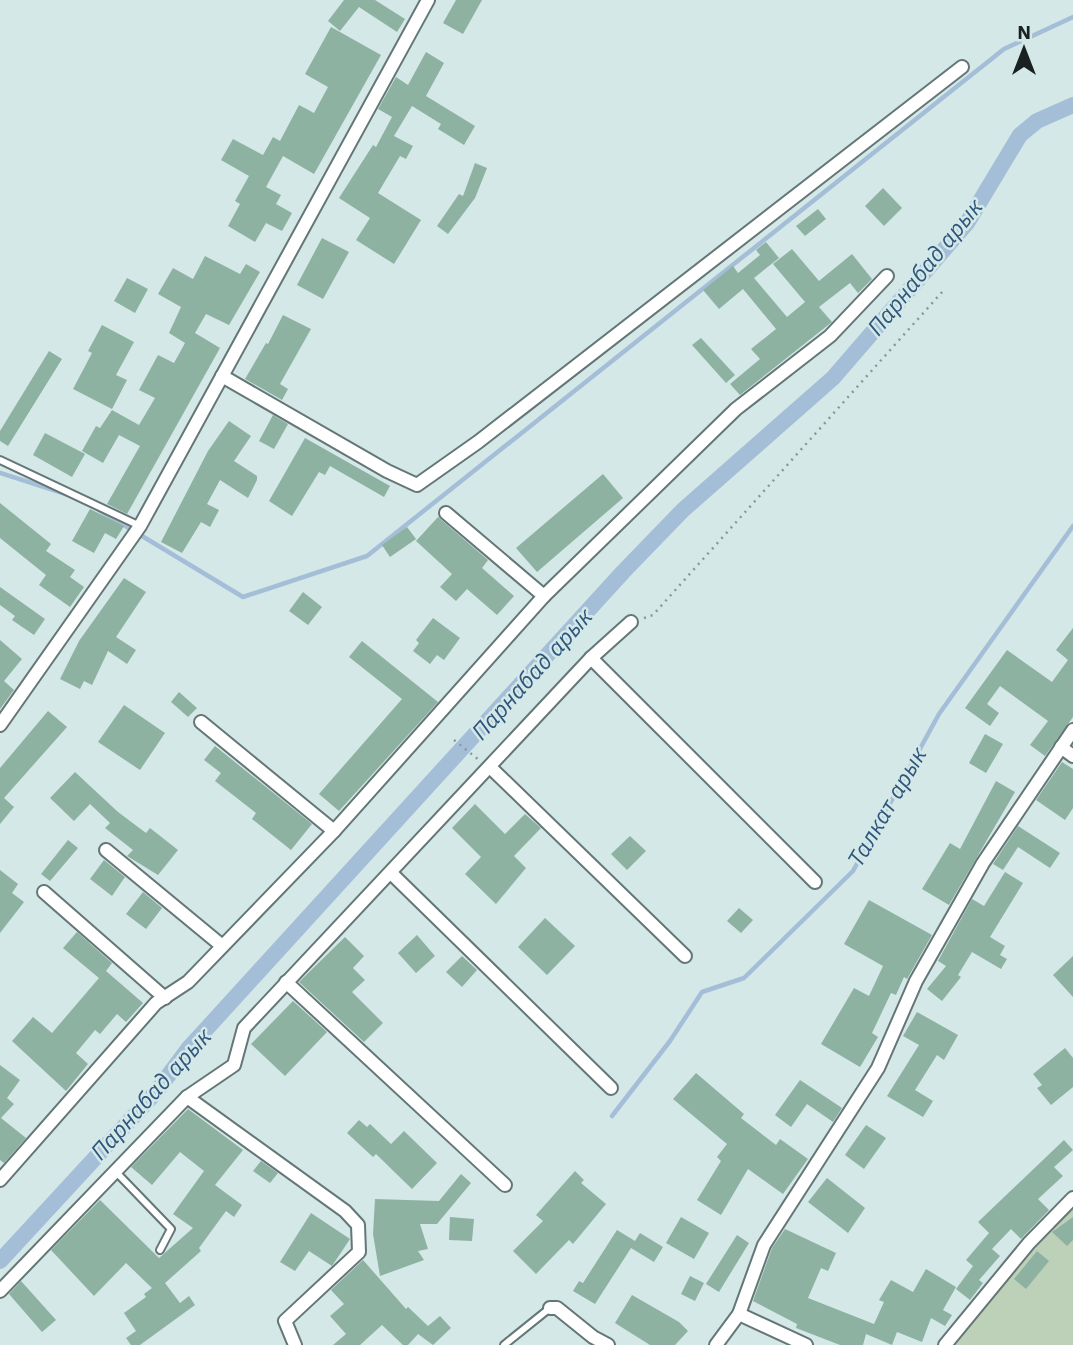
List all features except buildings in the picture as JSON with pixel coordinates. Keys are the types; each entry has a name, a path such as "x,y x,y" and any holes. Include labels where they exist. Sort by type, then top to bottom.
{"street":[{"path":"0,725 140,527 428,0"},
{"path":"222,376 387,471 417,485 478,442 962,67"},
{"path":"0,1180 156,1003 188,982 334,831 544,596 736,409 830,336 887,276"},
{"path":"446,513 544,596"},
{"path":"0,1291 187,1097 234,1065 244,1028 592,658 631,622"},
{"path":"592,658 815,882"},
{"path":"201,722 334,831"},
{"path":"716,1345 739,1314 764,1245 878,1068 916,981 983,863 1073,730"},
{"path":"1060,747 1073,756"},
{"path":"491,768 685,956"},
{"path":"106,850 221,945"},
{"path":"391,873 611,1088"},
{"path":"44,891 165,998"},
{"path":"286,982 505,1185"},
{"path":"187,1097 345,1211 358,1225 359,1252 285,1321 295,1345"},
{"path":"945,1345 1029,1243 1073,1198"},
{"path":"550,1308 557,1308 593,1337 608,1345"},
{"path":"739,1314 806,1345"}],"lane":[{"path":"0,460 140,527"},
{"path":"114,1171 170,1229 160,1250"},
{"path":"504,1345 550,1308"}],"path":[{"path":"631,622 653,615 943,291"},
{"path":"454,740 476,758"}],"green space":[{"path":"1073,1210 1073,1345 937,1345 1062,1218"}],"waterway":[{"path":"99,510 243,597 367,556 1004,49 1073,17"},
{"name":"Парнабад арык","path":"0,1261 156,1092 188,1049 623,572 683,510 833,378 967,223 1020,135 1037,121 1073,105"},
{"path":"0,473 69,495"},
{"name":"Талкат арык","path":"612,1116 670,1041 702,992 744,978 853,871 939,714 1073,526"}]}
